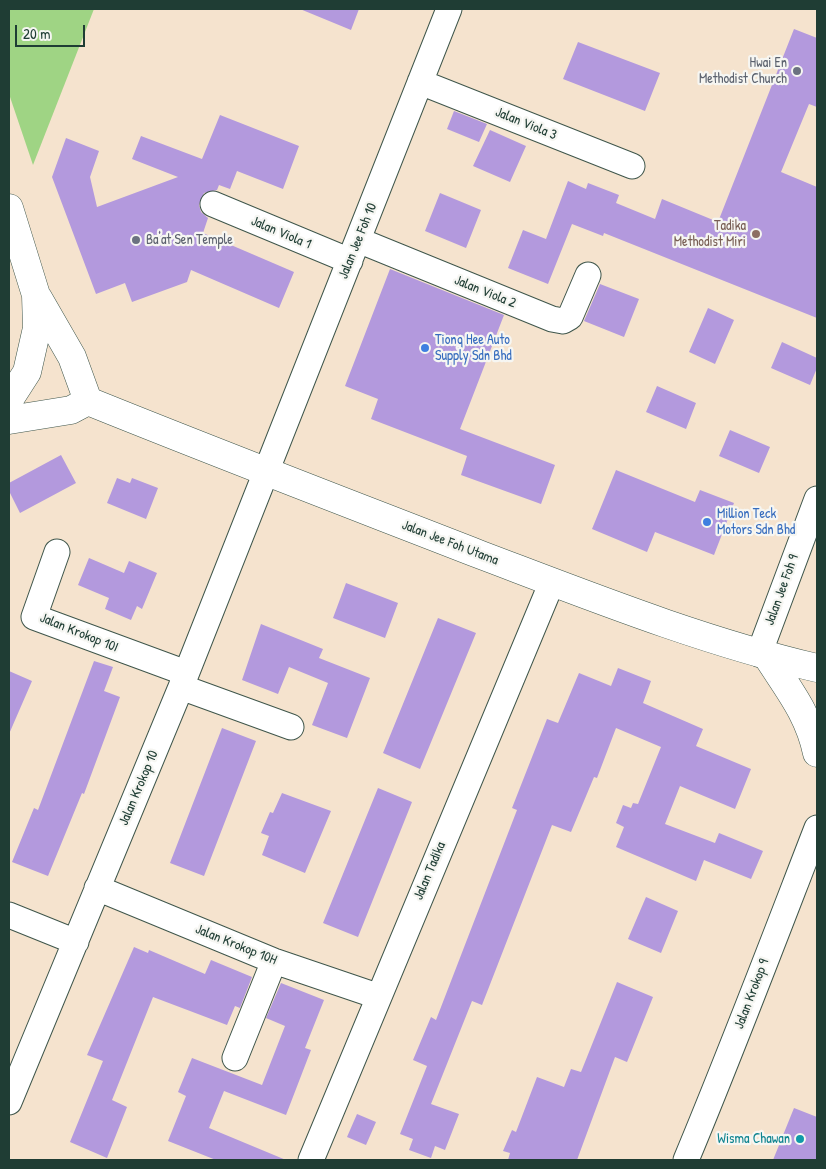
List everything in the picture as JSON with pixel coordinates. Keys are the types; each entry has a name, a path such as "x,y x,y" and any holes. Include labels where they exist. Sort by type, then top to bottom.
{"street":[{"name":"Jalan Jee Foh 10","path":"265,473 449,9"},
{"name":"Jalan Viola 3","path":"420,82 632,166"},
{"name":"Jalan Viola 1","path":"213,204 354,251"},
{"path":"9,208 36,295 72,357 88,401 71,410 9,420"},
{"name":"Jalan Viola 2","path":"354,251 552,319 563,320 570,317 588,275"},
{"path":"9,400 27,372 37,328 36,295"},
{"name":"Jalan Jee Foh Utama","path":"88,401 265,473 653,620 763,655 817,668"},
{"name":"Jalan Krokop 10","path":"9,1102 15,1067 76,942 265,473"},
{"name":"Jalan Jee Foh 9","path":"763,655 817,499"},
{"name":"Jalan Krokop 10I","path":"57,552 34,617 183,680"},
{"name":"Jalan Tadika","path":"311,1160 377,996 552,582"},
{"path":"763,655 802,709 812,730 817,753"},
{"path":"183,680 291,727"},
{"name":"Jalan Krokop 9","path":"686,1160 724,1070 790,892 817,828"},
{"name":"Jalan Krokop 10H","path":"97,888 274,961 377,996"},
{"path":"9,915 76,942"},
{"path":"235,1058 274,961"}],"green space":[{"path":"9,9 94,9 33,165 9,94"}],"building":[{"path":"300,9 359,9 351,30"},
{"path":"794,29 817,38 817,107 809,104 781,172 817,187 817,318 604,233 603,236 572,224 548,284 508,268 523,230 546,239 568,181 586,189 588,183 619,195 616,203 655,219 662,199 718,222"},
{"path":"578,42 660,73 645,111 563,79"},
{"path":"454,111 487,124 479,142 447,129"},
{"path":"220,115 299,146 283,189 237,171 230,189 219,185 217,190 204,193 199,205 201,212 208,218 203,233 294,272 279,308 191,270 187,282 132,302 125,283 96,294 52,177 66,138 99,151 90,177 97,207 178,177 132,159 141,136 202,159"},
{"path":"490,130 526,146 510,182 473,166"},
{"path":"440,193 481,210 466,248 425,231"},
{"name":"Tiong Hee Auto Supply Sdn Bhd","path":"390,269 504,315 460,429 555,465 541,504 461,475 467,456 371,419 378,399 345,386"},
{"path":"600,284 639,299 624,337 584,321"},
{"path":"708,308 734,320 715,364 689,352"},
{"path":"782,342 817,358 817,368 810,385 771,368"},
{"path":"657,386 696,403 686,429 646,412"},
{"path":"730,430 770,447 759,473 719,456"},
{"path":"61,455 76,483 20,513 9,491 9,483"},
{"path":"616,470 695,502 700,490 734,503 714,555 655,532 647,552 592,529"},
{"path":"117,478 130,483 132,478 158,488 146,519 107,503"},
{"path":"89,558 124,573 129,561 157,573 142,609 137,606 131,620 105,609 109,598 78,585"},
{"path":"346,583 398,603 385,638 333,618"},
{"path":"438,618 476,633 420,769 383,753"},
{"path":"261,624 323,649 319,658 370,678 347,738 312,725 328,683 289,667 278,694 242,680"},
{"path":"94,661 113,667 104,691 120,697 84,794 82,793 48,876 12,862 34,808 38,810"},
{"path":"618,668 651,681 643,703 703,729 696,746 751,769 735,809 680,786 665,824 715,843 719,833 763,851 751,879 704,860 696,881 616,847 624,827 616,823 623,805 631,808 633,803 638,804 661,747 616,728 597,778 594,777 571,832 552,825 482,1005 472,1001 431,1104 459,1114 445,1150 435,1146 431,1158 409,1150 413,1139 400,1134 427,1066 413,1060 431,1017 436,1020 517,810 512,808 547,719 558,723 579,673 611,686"},
{"path":"9,671 32,681 9,734"},
{"path":"222,728 256,741 204,876 170,863"},
{"path":"378,788 412,802 358,937 323,923"},
{"path":"282,793 331,811 305,873 262,855 269,836 261,833 270,812 273,813"},
{"path":"646,897 678,911 661,953 628,939"},
{"path":"134,947 148,953 149,950 205,974 211,960 252,977 240,1008 235,1006 227,1025 153,997 112,1100 127,1107 107,1158 70,1142 103,1061 87,1055"},
{"path":"617,982 653,997 627,1062 615,1057 577,1160 508,1160 510,1153 503,1151 512,1130 516,1132 537,1077 564,1087 571,1069 581,1072"},
{"path":"281,983 324,1000 305,1048 311,1050 286,1115 224,1091 209,1128 286,1160 216,1160 168,1141 186,1096 178,1092 192,1058 262,1085 285,1026 266,1018"},
{"name":"Wisma Chawan","path":"794,1108 817,1117 817,1160 773,1160"},
{"path":"357,1114 376,1122 366,1145 347,1137"}],"place":[{"name":"Hwai En Methodist Church","path":"797,71"},
{"name":"Tadika Methodist Miri","path":"756,234"},
{"name":"Ba'at Sen Temple","path":"136,240"},
{"name":"Tiong Hee Auto Supply Sdn Bhd","path":"425,348"},
{"name":"Million Teck Motors Sdn Bhd","path":"707,522"},
{"name":"Wisma Chawan","path":"800,1139"}]}
